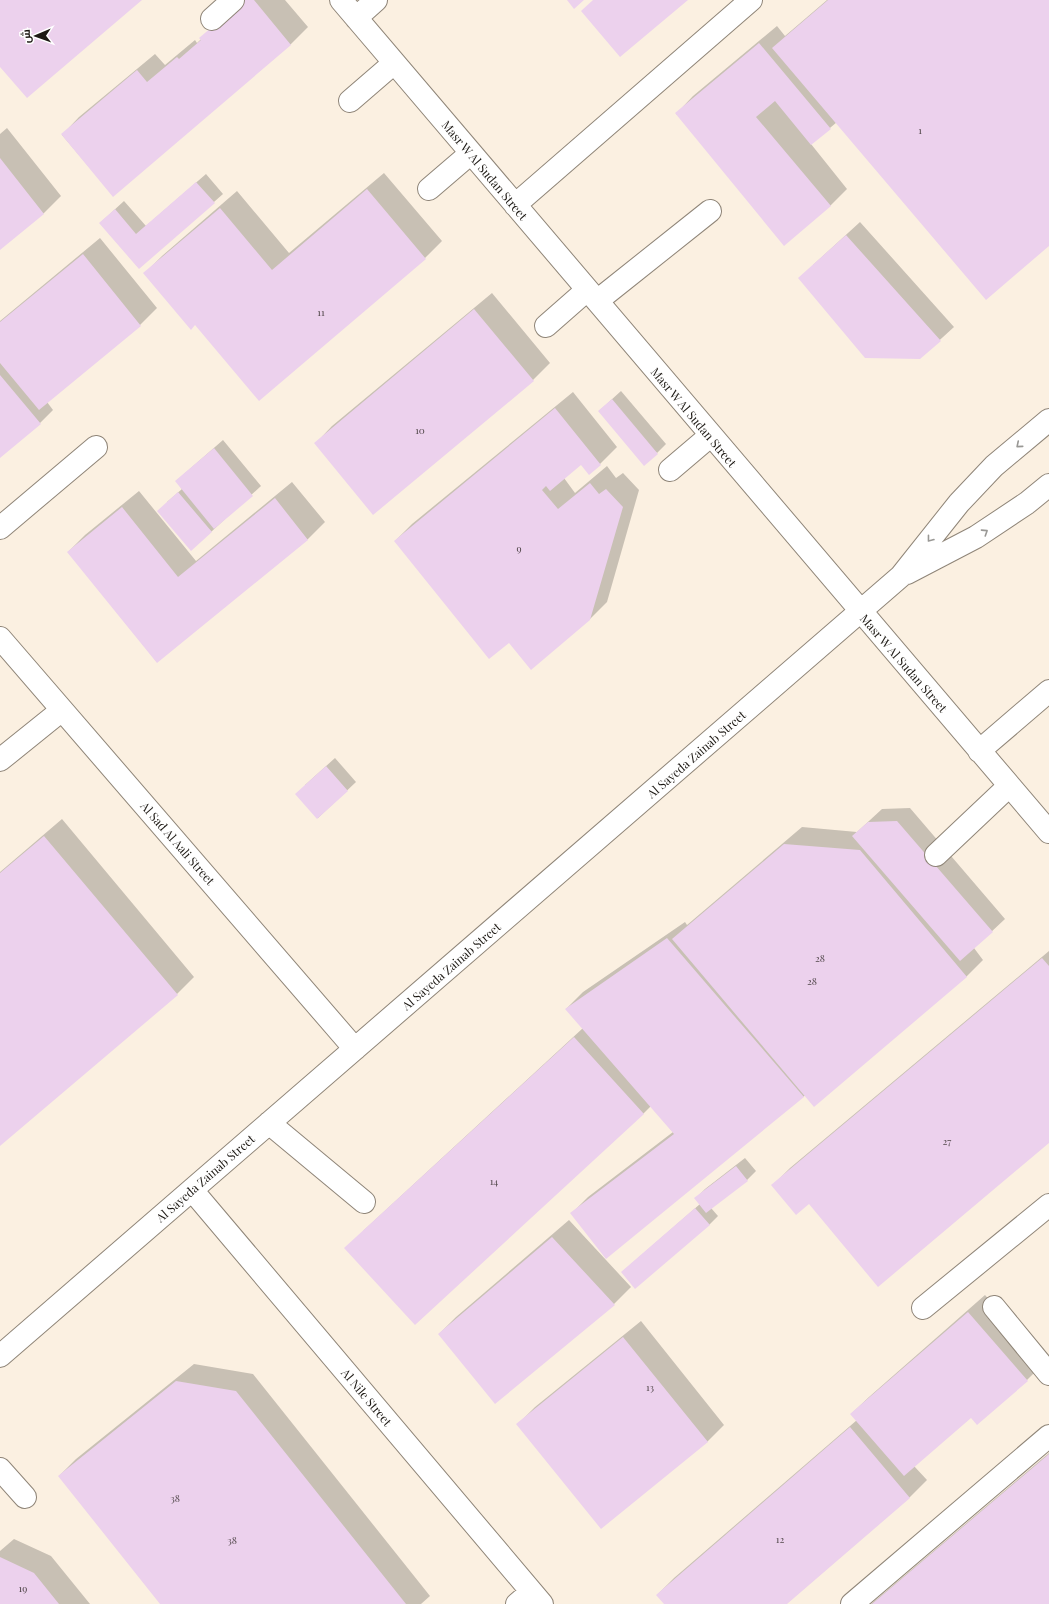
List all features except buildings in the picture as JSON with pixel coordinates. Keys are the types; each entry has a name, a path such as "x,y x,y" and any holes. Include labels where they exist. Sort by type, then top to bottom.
{"lane":[{"path":"212,19 233,0"},
{"name":"Masr W Al Sudan Street","path":"341,0 710,436 1049,832"},
{"path":"356,18 376,0"},
{"path":"514,205 751,0"},
{"path":"350,101 394,63"},
{"path":"429,189 471,153"},
{"path":"546,326 592,296 710,211"},
{"name":"Al Sayeda Zainab Street","path":"0,1356 901,576 964,498 994,466 1049,420"},
{"path":"670,470 710,436"},
{"path":"0,528 96,447"},
{"name":"Al Sayeda Zainab Street","path":"901,576 976,537 1027,503 1049,485"},
{"name":"Al Sad Al Aali Street","path":"0,638 355,1049"},
{"path":"979,751 1049,691"},
{"path":"0,760 62,710"},
{"path":"936,855 1009,786"},
{"path":"269,1123 364,1202"},
{"name":"Al Nile Street","path":"192,1190 530,1600"},
{"path":"923,1308 1049,1206"},
{"path":"994,1307 1049,1374"},
{"path":"852,1604 1049,1436"},
{"path":"0,1469 25,1497"}]}
